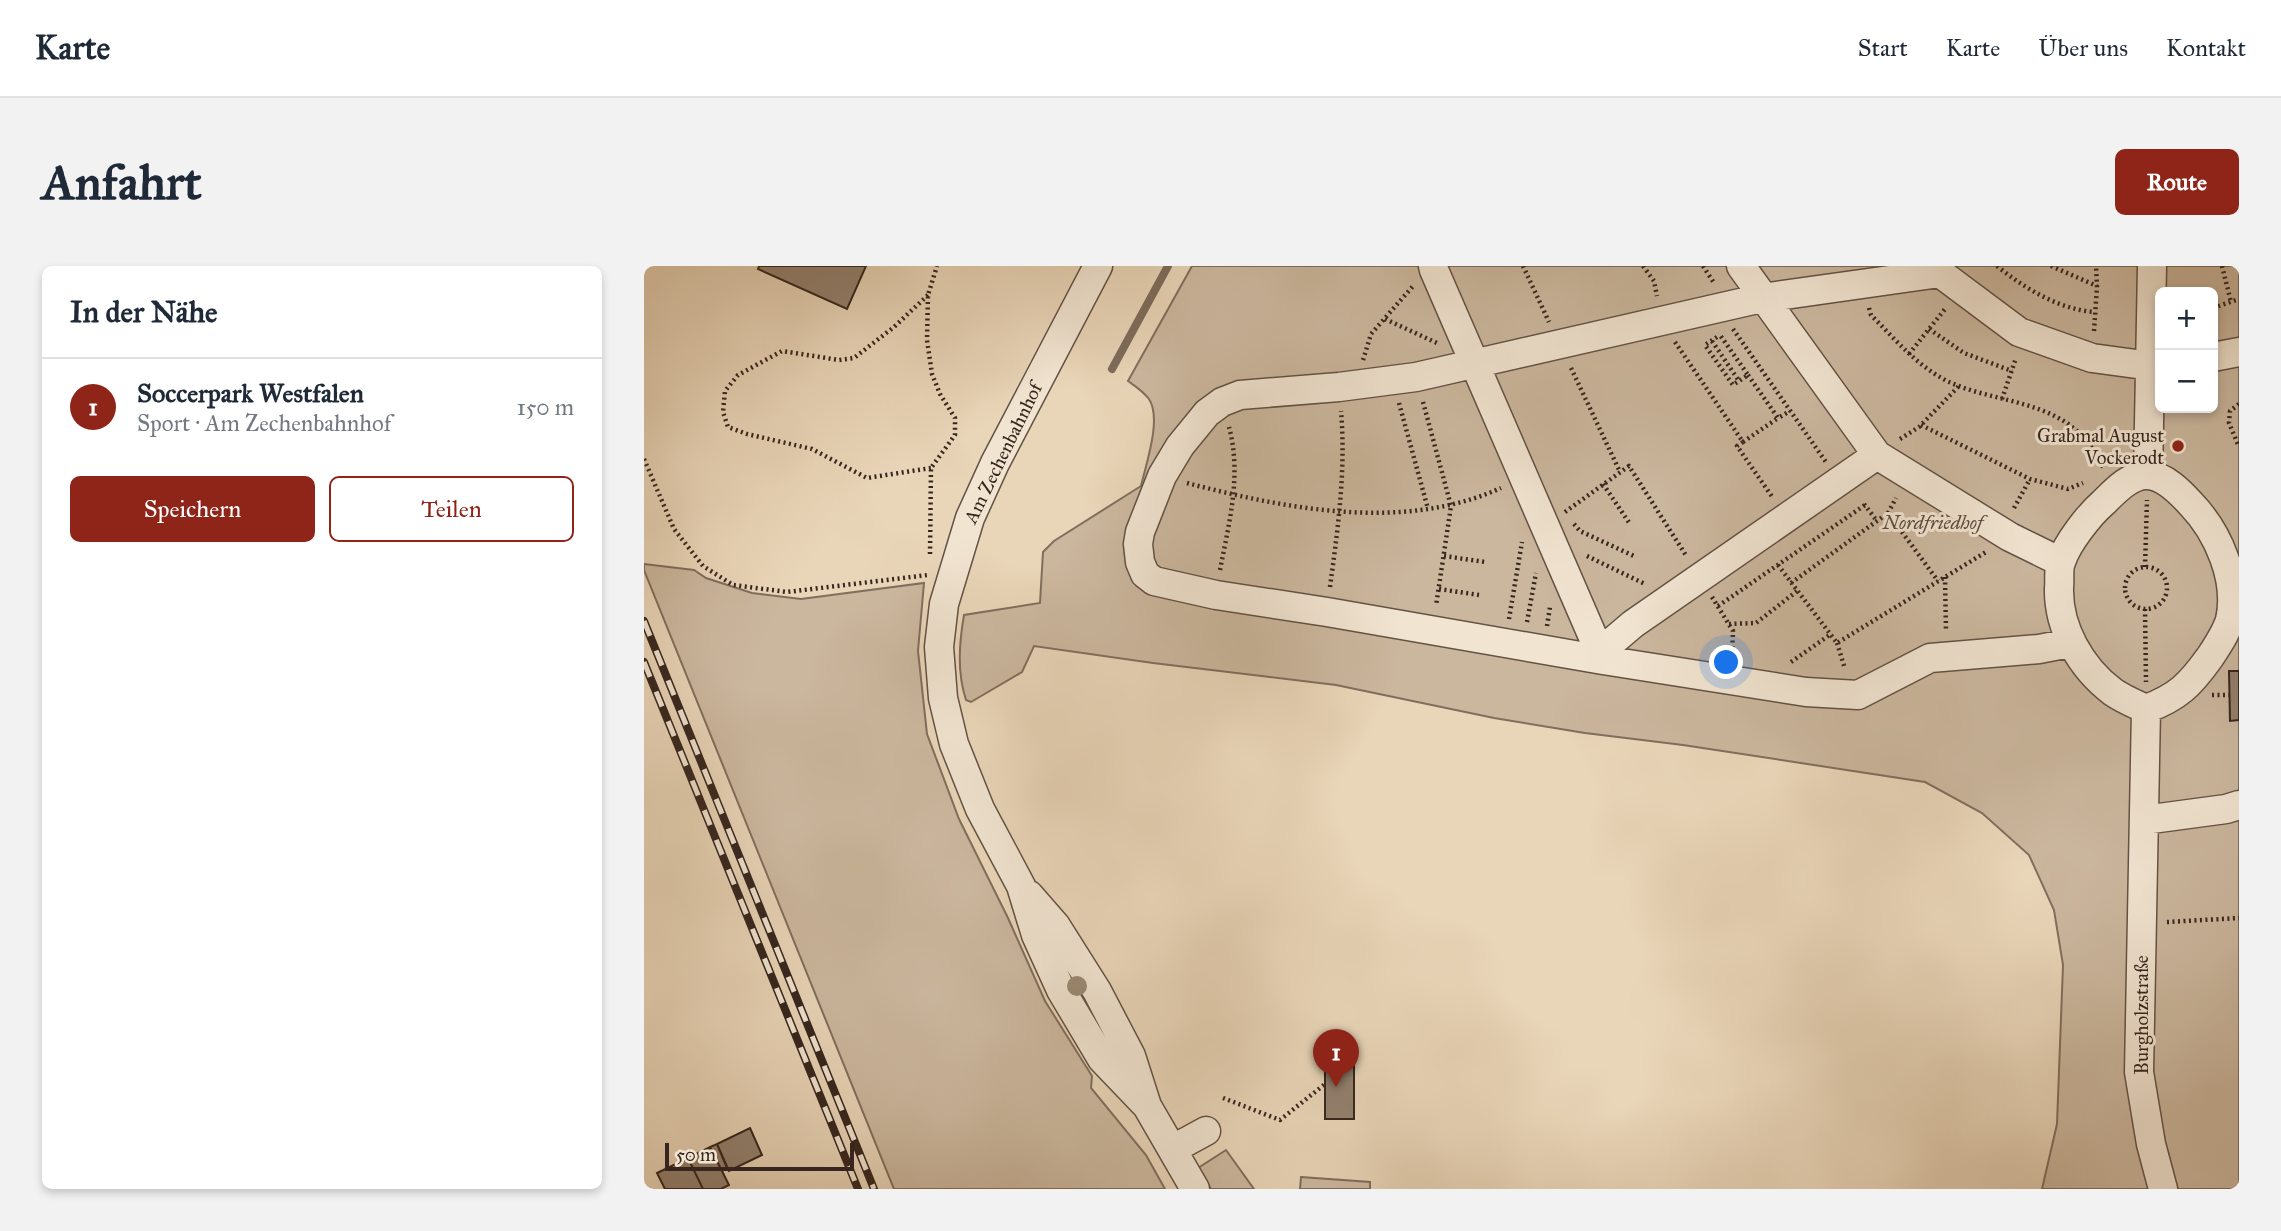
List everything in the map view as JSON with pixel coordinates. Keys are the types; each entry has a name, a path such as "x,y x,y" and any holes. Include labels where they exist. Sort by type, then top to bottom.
{"street":[{"name":"Am Zechenbahnhof","path":"1098,266 941,573 944,604 939,647 943,698 954,744 980,808 1021,886 1056,926 1097,991 1131,1056 1147,1106 1195,1189"},
{"path":"1741,266 1877,455 2006,534 2060,562"},
{"path":"2148,475 2155,366 2152,266"},
{"path":"1434,268 1527,485 1554,526 1603,660"},
{"path":"2070,643 2039,649 1930,658 1858,695 1806,692 1216,595 1154,581 1145,574 1140,562 1138,544 1140,532 1162,476 1195,425 1222,402 1240,395 1416,377 1762,298 1945,276 2018,332 2092,358 2155,366"},
{"path":"2218,356 2239,352"},
{"path":"1603,660 1613,641 1877,455"},
{"path":"2148,475 2169,484 2189,501 2232,555 2232,630 2180,694 2146,709 2111,691 2070,643 2059,598 2060,562 2084,524 2116,489 2135,478 2148,475"},
{"name":"Burgholzstraße","path":"2146,709 2139,1072 2151,1144 2163,1189"},
{"path":"2144,820 2225,809 2239,804"},
{"path":"1173,1149 1206,1131"}],"path":[{"path":"644,459 674,529 703,566 733,585 787,592 941,573 931,468 955,435 955,418 940,394 932,374 927,340 928,295 937,266"},
{"path":"1643,266 1654,281 1675,342 1742,442"},
{"path":"1997,266 2045,297 2095,312"},
{"path":"2052,266 2097,286"},
{"path":"2092,358 2096,266"},
{"path":"2222,266 2231,302"},
{"path":"1326,612 1341,511 1343,456 1352,385 1363,365 1364,349 1371,334 1415,284 1434,268"},
{"path":"1909,354 1929,329 1945,276"},
{"path":"1861,284 1871,315 1918,363 1968,391 2028,406 2057,417 2074,428 2087,442 2116,489"},
{"path":"928,295 894,327 854,358 839,360 782,351 738,374 725,391 723,412 729,427 747,434 812,449 867,478 931,468"},
{"path":"2218,306 2239,299"},
{"path":"1385,319 1475,362"},
{"path":"1748,375 1733,385 1705,345 1733,327 1840,481"},
{"path":"1929,329 1964,353 2012,371 2002,399"},
{"path":"1720,335 1778,418"},
{"path":"1416,377 1451,506 1432,631"},
{"path":"1877,455 1921,425 1959,386"},
{"path":"1216,595 1234,495 1234,459 1222,402"},
{"path":"1399,403 1428,509"},
{"path":"2239,404 2230,411 2229,423 2239,447"},
{"path":"1787,519 1737,446 1790,411"},
{"path":"1921,425 2031,478 2062,488"},
{"path":"1554,526 1603,484 1629,466"},
{"path":"2145,566 2148,475"},
{"path":"1162,476 1234,495 1341,511 1399,512 1451,506 1527,485 1509,619"},
{"path":"1778,565 1837,643 1945,577 2006,534 2031,478"},
{"path":"1603,484 1630,524"},
{"path":"1718,606 1866,505"},
{"path":"1791,583 1888,513 1938,581"},
{"path":"1554,526 1580,531 1636,557"},
{"path":"1554,526 1674,597"},
{"path":"1444,556 1485,562"},
{"path":"2145,566 2164,576 2167,589 2162,602 2156,607 2146,609 2130,603 2124,590 2127,576 2145,566"},
{"path":"1945,577 1947,657"},
{"path":"1438,589 1479,595"},
{"path":"1729,624 1756,623 1797,591"},
{"path":"2146,609 2146,709"},
{"path":"1787,665 1830,635"},
{"path":"1731,660 1742,661"},
{"path":"2141,923 2239,918"},
{"path":"1223,1098 1280,1120 1325,1084"}],"green space":[{"name":"Nordfriedhof","path":"1192,266 2239,266 2239,1189 2042,1189 2057,1124 2063,965 2054,910 2029,855 1982,813 1925,782 1683,745 1585,733 1494,718 1336,685 1034,646 1022,672 971,702 966,700 960,658 964,615 1040,603 1043,552 1054,541 1141,486 1154,430 1153,408 1142,391 1128,381"},
{"path":"644,564 694,570 706,578 752,593 801,599 924,583 918,651 927,734 959,819 1045,1001 1092,1076 1091,1088 1146,1155 1165,1189 894,1189 644,570"},
{"path":"1226,1150 1254,1189 1211,1189 1198,1168"},
{"path":"1301,1177 1370,1182 1370,1189 1300,1189"}],"building":[{"path":"759,266 866,266 847,309 758,269"},
{"path":"2229,671 2239,671 2239,720 2230,721"},
{"path":"1325,1054 1354,1055 1354,1119 1325,1119"},
{"path":"750,1128 762,1155 729,1171 717,1144"},
{"path":"717,1144 727,1168 722,1171 710,1147"},
{"path":"710,1147 729,1185 721,1189 703,1189 688,1158"},
{"path":"688,1158 703,1189 665,1189 657,1173"}],"waterway":[{"path":"1112,369 1168,266"}],"railway":[{"path":"644,621 874,1189"},
{"path":"644,662 858,1189"}],"place":[{"name":"Grabmal August Vockerodt","path":"2178,446"},
{"name":"Soccerpark Westfalen","path":"1336,1087"}]}
